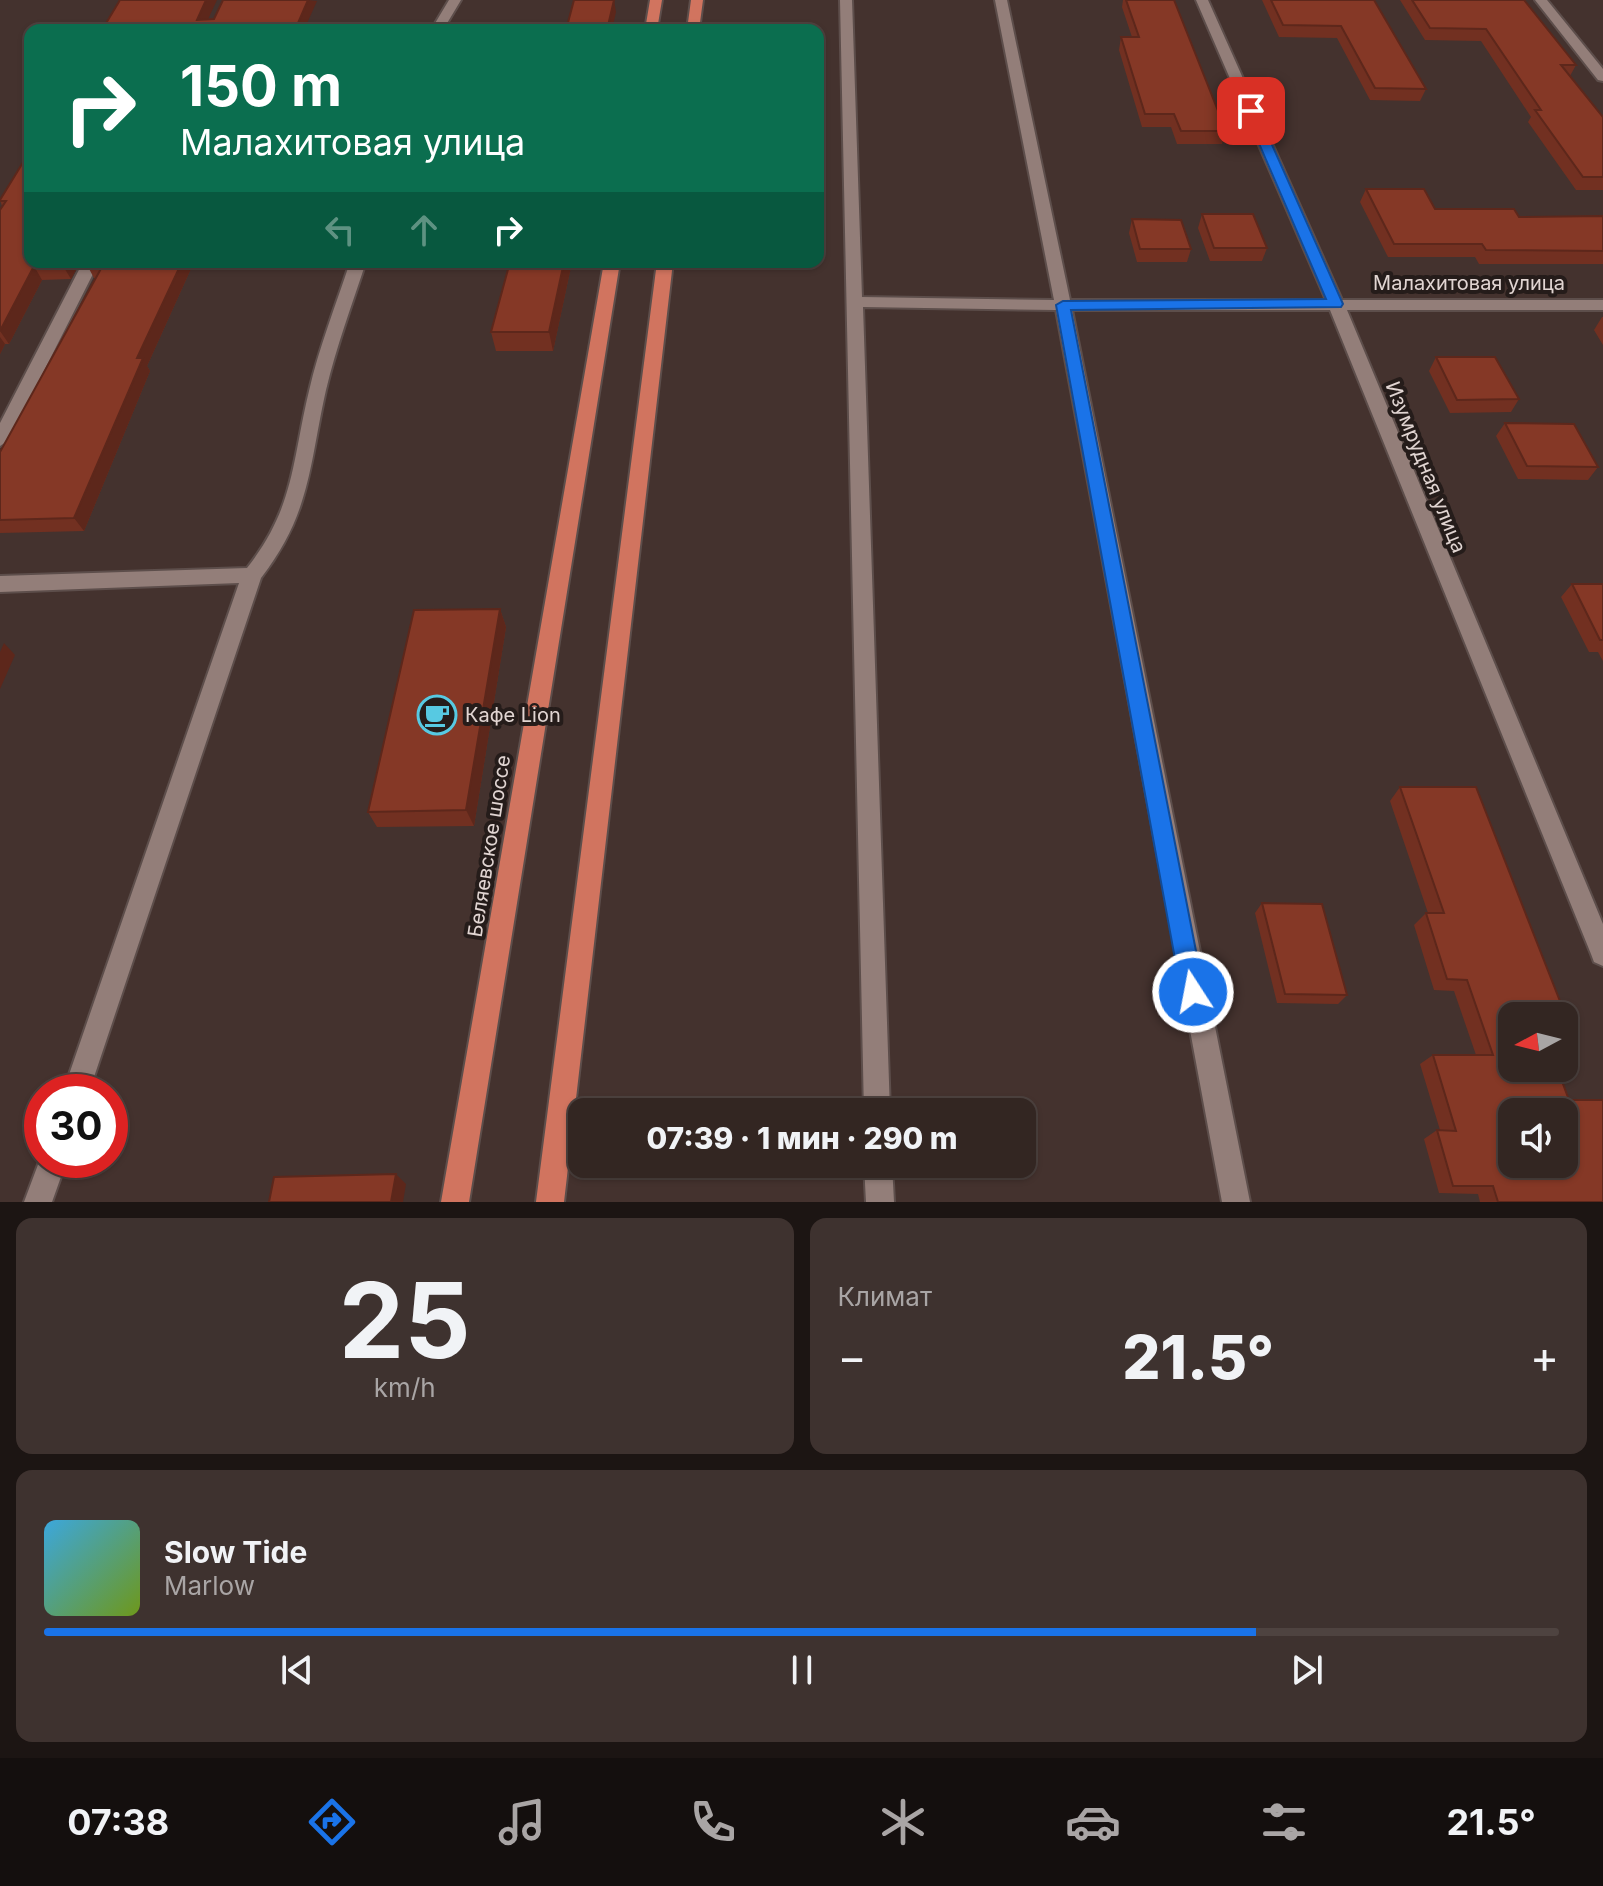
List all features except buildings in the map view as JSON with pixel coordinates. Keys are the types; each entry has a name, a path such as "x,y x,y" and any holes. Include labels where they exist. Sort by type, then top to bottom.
{"main road":[{"path":"652,24 656,0"},
{"path":"694,24 697,0"},
{"name":"Беляевское шоссе","path":"455,1202 611,268"},
{"path":"550,1202 664,268"}],"street":[{"path":"441,24 455,0"},
{"path":"846,0 877,1098"},
{"path":"1001,0 1236,1202"},
{"name":"Изумрудная улица","path":"1202,0 1336,304 1603,954"},
{"path":"1541,0 1603,77"},
{"path":"0,440 88,268"},
{"path":"82,1074 252,575 278,545 299,495 318,391 356,268"},
{"name":"Малахитовая улица","path":"854,302 1603,305"},
{"path":"0,584 252,575"},
{"path":"38,1202 47,1178"},
{"path":"879,1178 880,1202"}],"place":[{"name":"Кафе Lion","path":"437,715"}],"route":[{"path":"1193,992 1063,305 1336,304 1251,111"}]}
